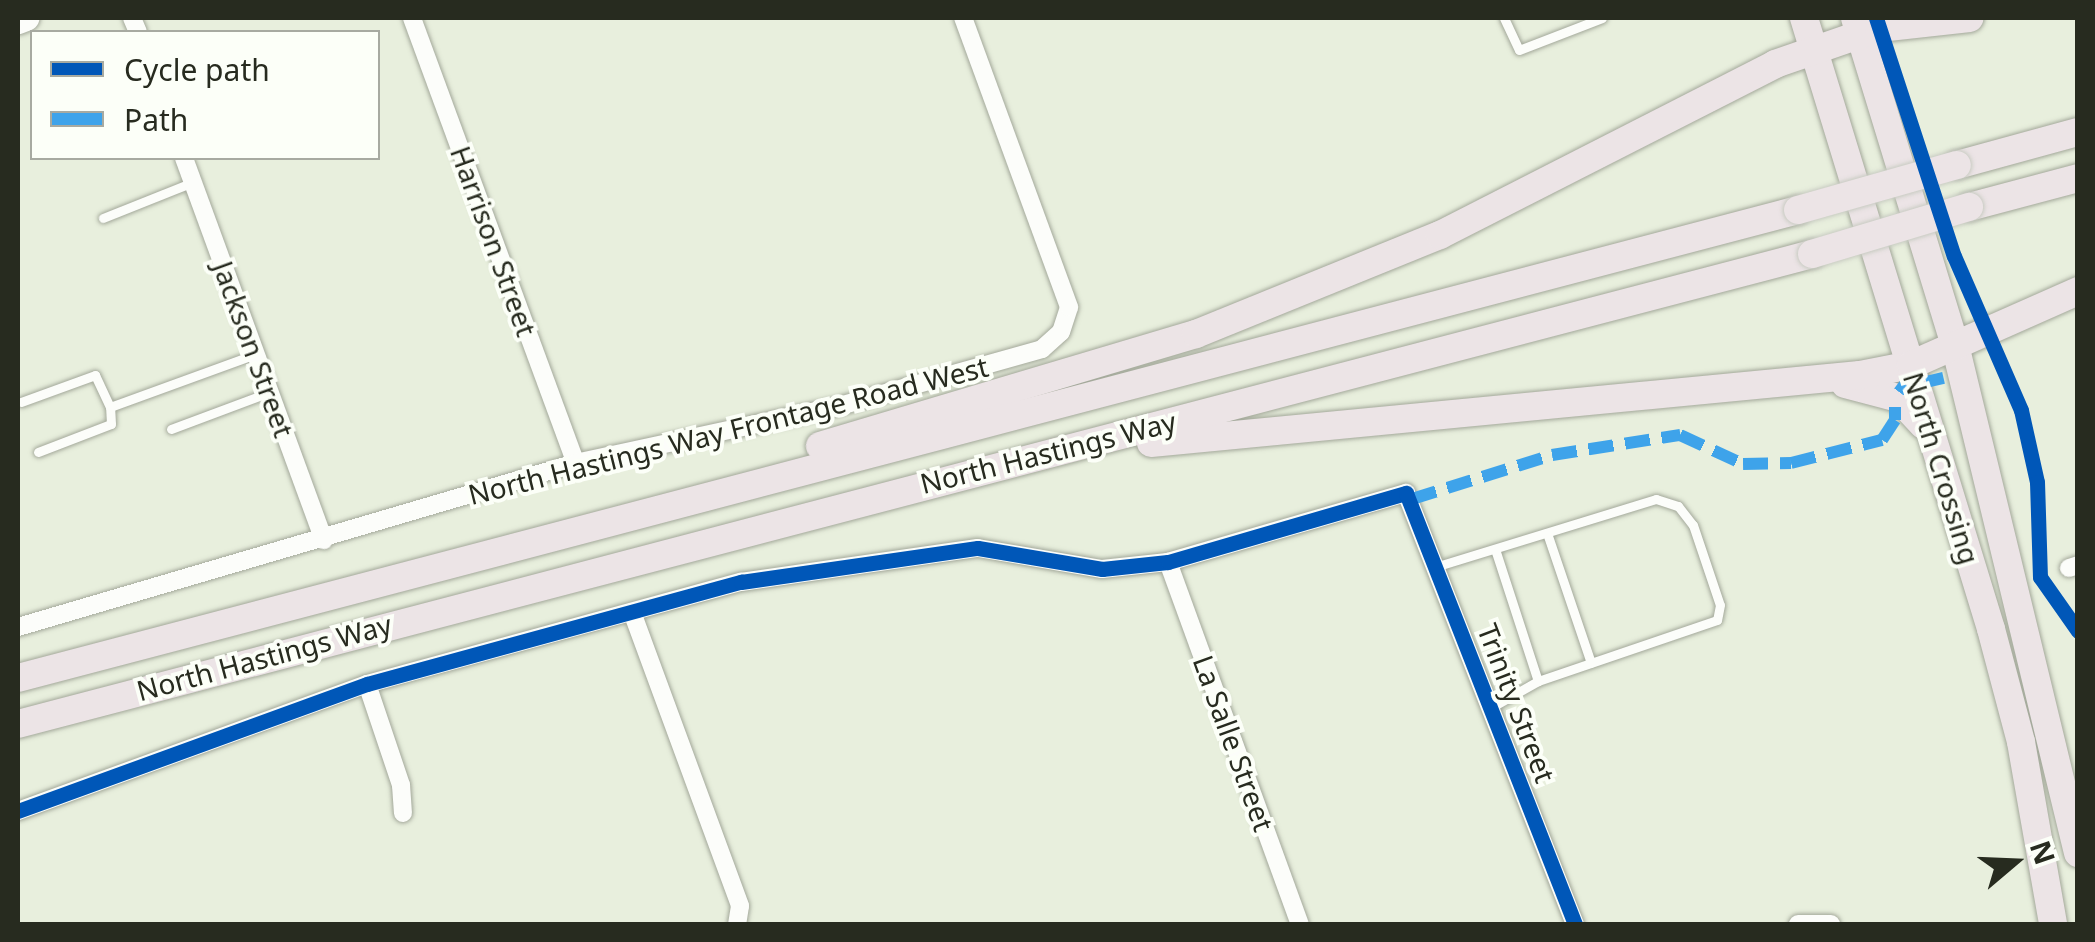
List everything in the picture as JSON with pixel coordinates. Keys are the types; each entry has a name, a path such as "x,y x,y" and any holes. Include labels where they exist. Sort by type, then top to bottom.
{"main road":[{"name":"North Crossing","path":"1804,18 2021,742 2053,924"},
{"path":"374,581 1196,334 1440,235 1775,64 1814,52 1859,27 1969,18"},
{"name":"North Crossing","path":"1859,27 1954,345 2078,853"},
{"name":"North Hastings Way","path":"18,678 374,581 1798,210 2078,132"},
{"name":"North Hastings Way","path":"18,724 764,524 1812,254 2078,178"},
{"path":"764,524 1188,436 1794,382 1910,364 2078,291"},
{"path":"1794,382 1857,384 1888,394 1909,406 1933,440"}],"street":[{"path":"18,20 26,18"},
{"name":"Harrison Street","path":"412,18 576,463"},
{"name":"North Hastings Way Frontage Road West","path":"18,627 576,463 836,407 1042,349 1061,332 1069,307 963,18"},
{"name":"Jackson Street","path":"185,160 324,540"},
{"name":"Trinity Street","path":"1168,562 1401,493 1412,499 1575,924"},
{"path":"18,810 367,684 785,573 950,549 1015,552 1102,569 1168,562"},
{"name":"La Salle Street","path":"1168,562 1300,924"},
{"path":"632,612 740,906 738,924"},
{"path":"367,684 402,785 403,813"},
{"path":"1798,924 1830,924"}],"lane":[{"path":"1504,18 1520,50 1602,18"},
{"path":"103,218 193,182"},
{"path":"110,407 256,354"},
{"path":"21,402 95,375 110,407 111,424 38,452"},
{"path":"171,430 270,392"},
{"path":"1438,566 1665,499 1693,525 1720,605 1717,620 1538,681 1492,708"},
{"path":"1547,533 1592,663"},
{"path":"1495,548 1538,681"}],"marked path":[{"path":"1926,382 1944,378"},
{"path":"1899,392 1905,384"},
{"path":"1412,499 1552,455 1680,435 1743,464 1791,463 1882,440 1895,420 1895,407"}],"cycle path":[{"path":"1876,18 1954,256 2021,410 2037,482 2040,577 2078,631"},
{"path":"18,811 367,684 741,582 978,548 1102,569 1168,562 1406,493 1575,924"}]}
